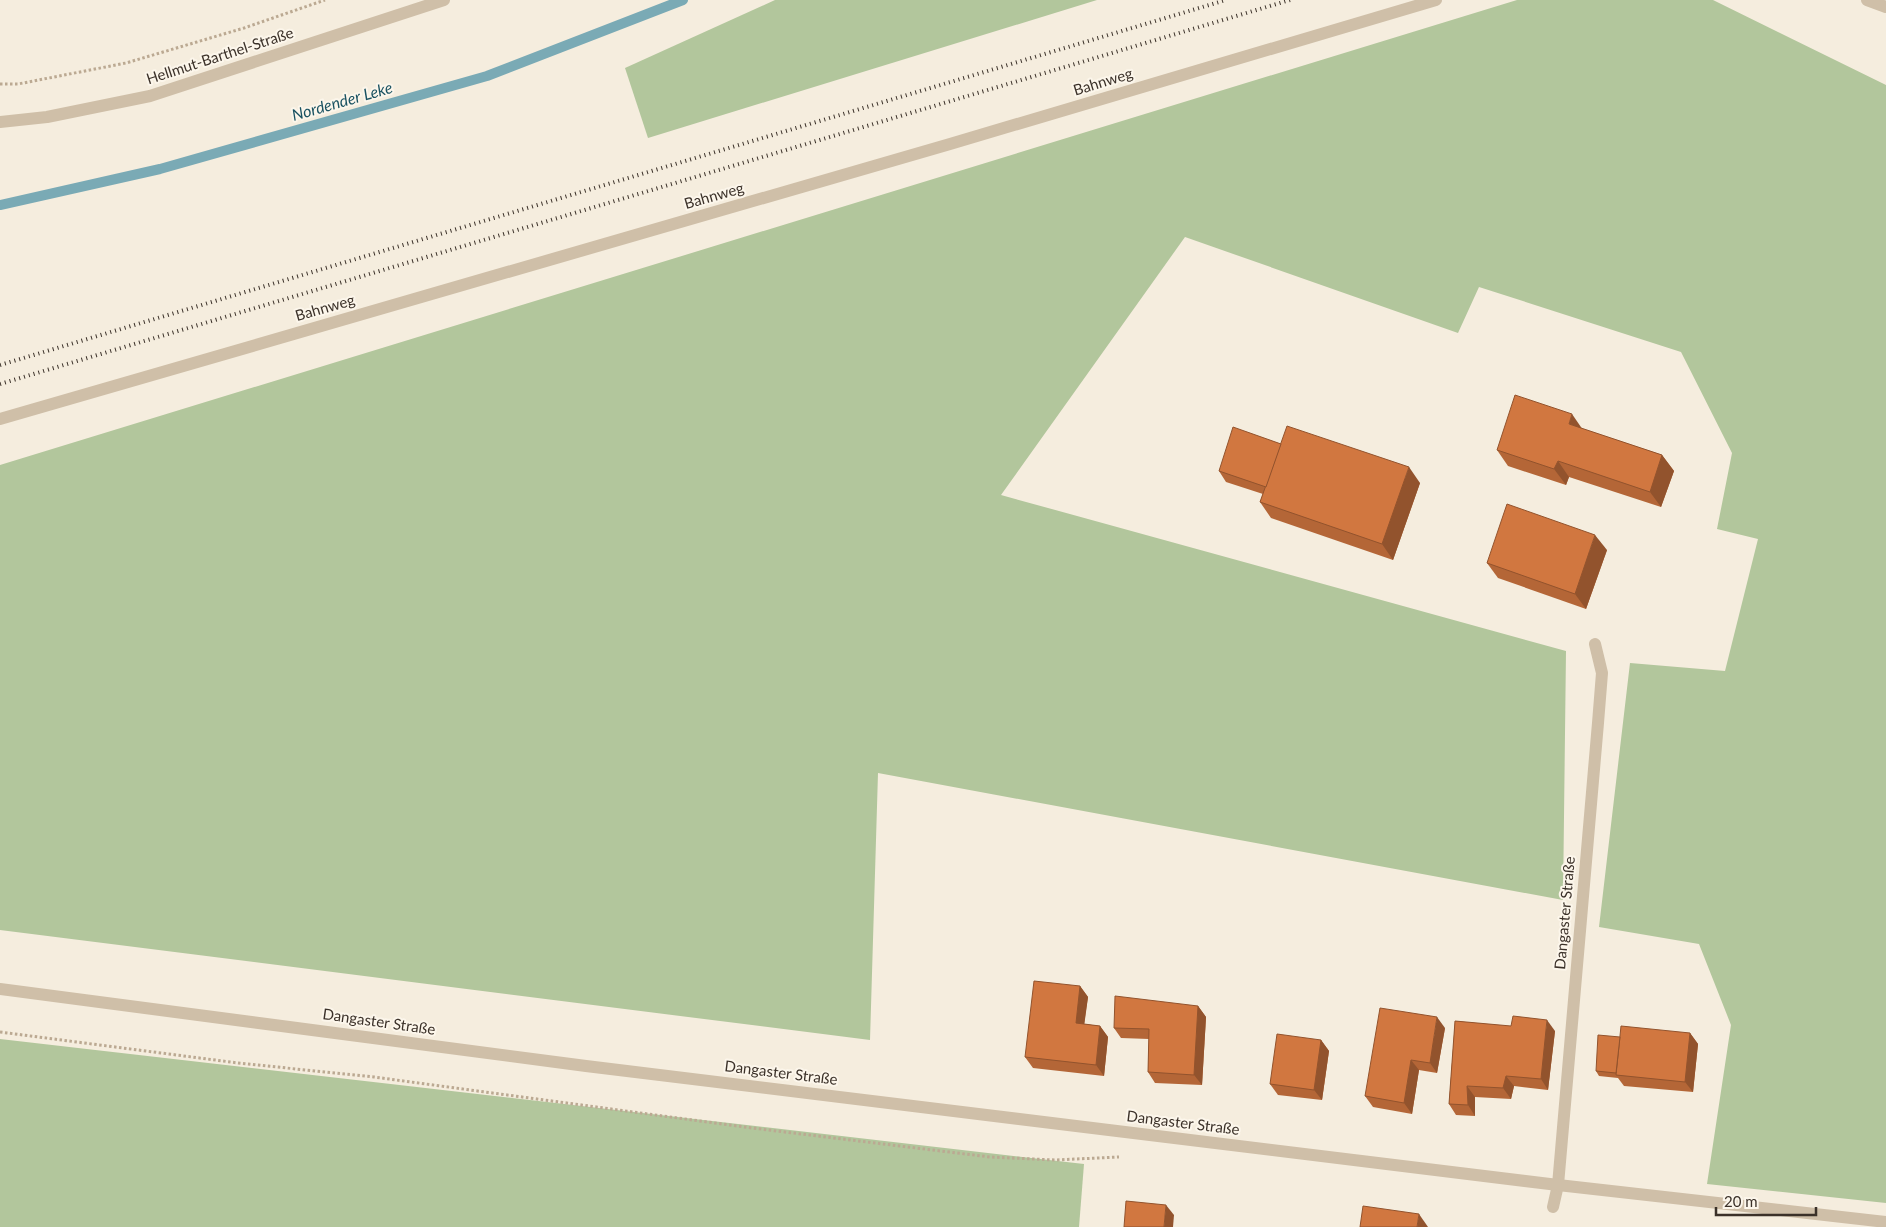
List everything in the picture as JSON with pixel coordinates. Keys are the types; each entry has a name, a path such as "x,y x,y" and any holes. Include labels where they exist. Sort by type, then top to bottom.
{"street":[{"name":"Hellmut-Barthel-Straße","path":"0,122 47,117 150,96 444,0"},
{"name":"Bahnweg","path":"0,420 950,144 1436,0"},
{"path":"1868,0 1886,7"},
{"name":"Dangaster Straße","path":"1553,1207 1558,1185 1602,673 1595,644"},
{"name":"Dangaster Straße","path":"0,989 596,1067 1558,1185 1886,1222"}],"path":[{"path":"0,84 18,84 126,63 244,28 325,0"},
{"path":"0,1032 238,1063 374,1077 733,1126 990,1157 1055,1160 1120,1157"}],"green space":[{"path":"775,0 1097,0 648,138 625,68"},
{"path":"1517,0 1713,0 1886,85 1886,1203 1707,1184 1731,1025 1699,944 1599,927 1630,663 1725,671 1758,539 1717,529 1732,453 1681,352 1479,287 1458,333 1185,237 1001,495 1566,651 1563,900 878,773 870,1040 0,930 0,465"},
{"path":"0,1039 1084,1164 1079,1227 0,1227"}],"building":[{"path":"1515,395 1572,414 1569,424 1662,455 1650,492 1558,461 1554,469 1497,450"},
{"path":"1287,426 1409,467 1382,544 1260,502"},
{"path":"1233,427 1281,444 1266,487 1219,471"},
{"path":"1507,504 1595,535 1575,594 1487,563"},
{"path":"1034,981 1080,986 1076,1023 1100,1026 1096,1065 1025,1057"},
{"path":"1115,996 1198,1006 1194,1075 1148,1072 1149,1029 1114,1028"},
{"path":"1380,1008 1437,1017 1430,1063 1411,1060 1404,1103 1365,1096"},
{"path":"1513,1016 1547,1020 1541,1079 1506,1076 1503,1088 1467,1086 1468,1105 1449,1104 1455,1021 1511,1026"},
{"path":"1621,1026 1690,1033 1685,1082 1616,1075"},
{"path":"1277,1034 1321,1040 1314,1090 1270,1084"},
{"path":"1598,1035 1620,1037 1616,1073 1596,1071"},
{"path":"1126,1201 1166,1205 1164,1227 1124,1227"},
{"path":"1363,1206 1419,1214 1417,1227 1360,1227"}],"waterway":[{"name":"Nordender Leke","path":"0,205 160,169 487,76 683,0"}],"railway":[{"path":"0,365 1226,0"},
{"path":"0,384 1290,0"}]}
